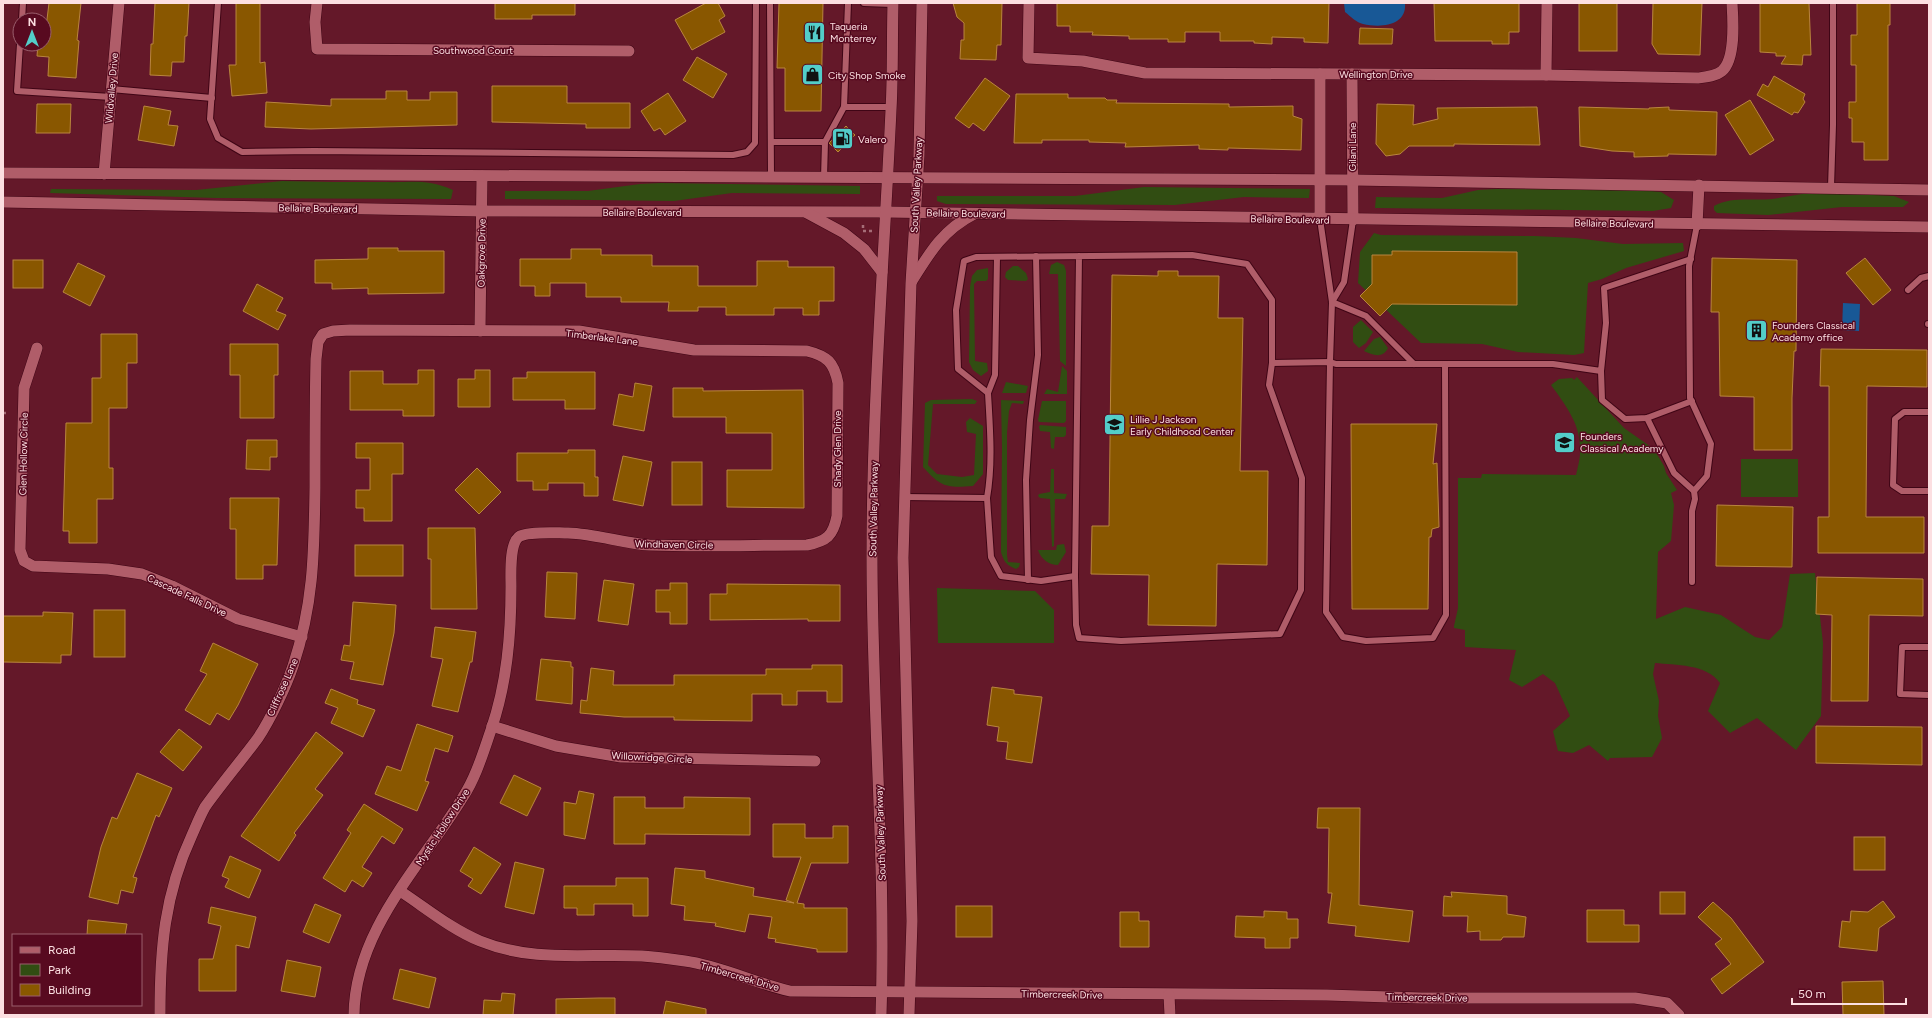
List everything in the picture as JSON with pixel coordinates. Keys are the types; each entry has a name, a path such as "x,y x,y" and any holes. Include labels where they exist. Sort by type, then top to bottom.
{"street":[{"name":"Wildvalley Drive","path":"104,174 119,3"},
{"name":"Southwood Court","path":"317,3 315,22 317,49 629,51"},
{"name":"South Valley Parkway","path":"881,1015 881,881 872,559 874,451 891,107 892,3"},
{"name":"South Valley Parkway","path":"909,1015 911,992 912,921 903,558 911,283 917,178 922,3"},
{"name":"Wellington Drive","path":"1030,3 1028,58 1083,61 1145,73 1546,75 1698,78 1712,76 1723,70 1731,54 1733,35 1732,3"},
{"path":"1546,3 1546,75"},
{"path":"1320,74 1320,219"},
{"name":"Gilani Lane","path":"1352,74 1353,220"},
{"path":"3,173 1353,180 1831,187 1929,190"},
{"name":"Oakgrove Drive","path":"480,331 482,176"},
{"path":"1697,225 1699,185"},
{"name":"Bellaire Boulevard","path":"3,202 482,211 976,213 1353,220 1929,227"},
{"path":"806,212 844,233 864,249 882,272"},
{"path":"911,283 935,244 958,222 976,213"},
{"name":"Timberlake Lane","path":"323,334 333,331 350,330 579,331 694,350 807,351 819,354 830,361"},
{"name":"Cliffrose Lane","path":"160,1015 160,958 164,923 171,888 183,854 204,809 228,774 258,736 290,674 302,637 310,603 314,564 316,359 318,342 323,334"},
{"name":"Glen Hollow Circle","path":"24,561 20,550 24,388 37,348"},
{"name":"Shady Glen Drive","path":"828,538 835,527 837,516 838,383 836,371 830,361"},
{"name":"Windhaven Circle","path":"520,536 548,533 577,533 648,545 807,545 828,538"},
{"name":"Mystic Hollow Drive","path":"354,1015 362,962 378,923 464,795 480,761 502,690 508,658 511,627 512,556 515,541 520,536"},
{"name":"Cascade Falls Drive","path":"24,561 32,566 108,568 142,574 172,586 238,619 302,637"},
{"name":"Willowridge Circle","path":"492,726 556,746 621,757 815,761"},
{"name":"Timbercreek Drive","path":"400,891 456,929 480,941 508,950 543,956 642,956 687,962 724,970 765,985 790,991 1327,995 1421,998 1635,998 1667,1003 1679,1015"},
{"path":"1169,995 1170,1015"}],"lane":[{"path":"218,3 210,119 218,138 242,152 322,151 733,155 747,152 755,143 756,3"},
{"path":"770,3 771,177"},
{"path":"824,178 825,142 844,107 848,3"},
{"path":"864,3 892,3"},
{"path":"1831,187 1833,125 1833,3"},
{"path":"19,52 17,91 111,93 212,98"},
{"path":"844,107 891,107"},
{"path":"771,142 825,142"},
{"path":"1320,219 1332,302 1326,612 1343,637 1366,641 1433,638 1446,615 1446,364"},
{"path":"1332,302 1344,282 1353,220"},
{"path":"1694,491 1707,476 1711,444 1692,401 1689,274 1697,225"},
{"path":"988,393 958,369 956,310 964,261 976,257 1036,256 1192,255 1247,264 1272,300 1272,363 1269,385 1302,478 1301,590 1280,634 1121,641 1079,638 1076,625 1075,576 1079,256"},
{"path":"1028,580 1026,480 1038,355 1036,256"},
{"path":"997,257 995,375 988,393 991,436 991,473 986,498 991,557 1001,576 1041,581 1075,576"},
{"path":"1691,259 1604,288 1606,322 1601,371 1602,400 1625,419 1647,418 1692,401"},
{"path":"1908,290 1921,278 1929,276"},
{"path":"1332,302 1366,316 1414,364"},
{"path":"1272,363 1330,362 1336,364 1553,364 1601,371"},
{"path":"1929,412 1904,412 1895,419 1893,485 1902,491 1929,491"},
{"path":"1647,418 1674,473 1694,491 1696,499 1692,511 1692,582"},
{"path":"904,497 986,498"},
{"path":"1929,647 1902,647 1900,694 1929,695"}],"path":[{"path":"863,224 862,231 872,231"},
{"path":"3,413 9,413"}],"green space":[{"path":"282,181 426,182 453,190 451,199 216,198 50,193 51,189 196,190"},
{"path":"640,184 860,186 860,194 732,193 674,201 505,199 505,191 588,191"},
{"path":"1144,187 1310,189 1309,198 1244,197 1175,205 946,204 937,201 937,196 1075,196"},
{"path":"1478,190 1643,190 1661,192 1674,200 1671,208 1653,211 1375,208 1376,197 1442,198"},
{"path":"1815,192 1894,196 1909,202 1903,207 1842,207 1768,215 1717,213 1714,210 1714,206 1728,201 1772,199"},
{"path":"1374,233 1381,235 1535,236 1576,238 1623,244 1683,243 1684,251 1626,268 1602,279 1588,283 1584,353 1574,355 1518,352 1482,344 1421,343 1358,283 1360,252"},
{"path":"1057,262 1064,265 1066,271 1066,366 1060,361 1058,274 1049,274 1051,265"},
{"path":"1013,266 1018,266 1026,273 1028,279 1026,281 1008,280 1005,277 1006,272"},
{"path":"988,268 988,279 986,281 977,281 974,284 975,361 987,363 988,371 981,376 973,370 969,362 970,287 972,276 977,270"},
{"path":"1361,320 1373,332 1366,343 1359,348 1353,342 1353,327"},
{"path":"1380,337 1388,348 1383,354 1370,354 1364,351 1374,339"},
{"path":"1062,366 1067,371 1067,394 1044,394 1047,389 1058,392"},
{"path":"1577,377 1624,428 1654,449 1664,466 1666,473 1677,490 1671,493 1674,505 1671,541 1658,552 1656,619 1685,607 1721,615 1755,637 1769,640 1782,627 1790,574 1815,573 1823,643 1821,716 1796,750 1757,718 1730,733 1708,711 1720,683 1714,677 1699,669 1681,665 1655,663 1653,674 1659,701 1658,716 1662,738 1652,757 1610,758 1608,761 1589,745 1573,753 1558,751 1553,731 1570,716 1555,683 1543,674 1522,687 1509,680 1516,650 1465,647 1465,630 1454,628 1458,608 1458,478 1481,478 1482,474 1576,475 1580,450 1577,430 1570,414 1551,385 1559,379 1572,378 1574,380"},
{"path":"1006,382 1028,386 1026,393 1002,393"},
{"path":"972,399 977,401 975,404 933,404 928,465 937,474 962,477 974,475 976,434 967,432 966,422 970,418 983,426 983,474 973,486 956,487 945,485 935,479 923,467 925,403 931,400"},
{"path":"1001,400 1024,401 1023,404 1012,403 1009,411 1007,433 1007,555 1008,562 1020,563 1019,567 1016,569 1006,563 1001,552"},
{"path":"1042,401 1066,401 1066,421 1064,423 1039,422 1038,420"},
{"path":"1040,425 1066,427 1066,435 1064,437 1055,437 1054,449 1051,448 1050,432 1040,431"},
{"path":"1741,459 1798,459 1798,497 1741,497"},
{"path":"1051,469 1054,469 1054,493 1067,494 1065,499 1055,499 1054,546 1052,547 1050,499 1040,498 1038,496 1039,494 1050,492"},
{"path":"1064,544 1066,552 1058,565 1046,561 1038,550 1056,550 1057,545"},
{"path":"937,588 1035,591 1054,610 1054,643 938,643"}],"water":[{"path":"1344,3 1405,3 1405,11 1402,17 1392,24 1377,26 1363,24 1356,21 1345,12"},
{"path":"1843,303 1860,304 1859,331 1842,330"}],"building":[{"path":"49,3 81,3 77,40 79,41 76,78 48,76 49,57 37,56 37,52 52,52 52,12 48,12"},
{"path":"155,3 189,3 184,62 172,62 171,76 150,75"},
{"path":"236,3 260,3 260,63 265,62 267,93 232,96 229,65 236,65"},
{"path":"495,3 575,3 575,15 532,15 532,19 495,19"},
{"path":"706,3 718,3 725,16 719,20 725,32 692,50 675,20"},
{"path":"779,3 823,3 821,111 785,111 785,68 777,68"},
{"path":"953,3 1002,3 1001,45 997,45 996,60 960,59 961,40 964,40 964,23 957,17"},
{"path":"1057,3 1329,3 1328,43 1304,42 1304,38 1272,37 1272,44 1254,43 1254,41 1220,41 1220,32 1185,32 1185,42 1168,42 1168,39 1129,39 1129,36 1092,35 1093,32 1070,32 1070,26 1057,26"},
{"path":"1434,3 1519,3 1519,32 1509,32 1509,44 1492,44 1492,41 1435,41"},
{"path":"1579,3 1617,3 1617,51 1579,51"},
{"path":"1653,3 1702,3 1700,55 1658,54 1652,44"},
{"path":"1760,3 1809,3 1811,55 1803,55 1802,65 1781,64 1786,56 1776,56 1776,53 1760,52"},
{"path":"1857,3 1890,3 1890,25 1888,25 1888,160 1864,160 1864,142 1852,142 1852,118 1849,118 1849,102 1856,102 1856,65 1851,65 1851,35 1857,35"},
{"path":"1360,28 1393,29 1392,44 1359,44"},
{"path":"697,57 727,74 713,98 683,80"},
{"path":"1774,76 1805,94 1803,99 1805,102 1798,113 1794,112 1792,115 1757,95 1763,84 1768,87"},
{"path":"985,78 1010,96 984,131 973,123 969,128 955,118"},
{"path":"492,86 567,86 567,103 630,103 630,128 586,128 586,124 492,122"},
{"path":"386,91 407,91 407,100 430,100 430,92 457,92 457,125 311,129 265,127 266,102 331,106 331,99 386,99"},
{"path":"668,93 686,121 665,135 660,128 654,131 641,111"},
{"path":"1016,94 1068,94 1068,98 1105,98 1107,100 1117,100 1116,103 1229,104 1229,107 1293,106 1293,116 1302,119 1301,150 1228,148 1228,150 1199,149 1199,145 1125,147 1126,143 1089,142 1089,140 1042,140 1042,143 1014,143"},
{"path":"1750,100 1774,140 1750,155 1725,115"},
{"path":"37,104 71,104 70,133 36,133"},
{"path":"1377,104 1414,105 1413,125 1438,119 1437,108 1537,107 1540,145 1454,144 1454,146 1409,146 1400,154 1386,156 1376,144"},
{"path":"144,106 171,111 168,125 178,126 174,146 138,140"},
{"path":"1579,107 1649,109 1669,107 1669,110 1717,112 1716,155 1668,154 1668,156 1634,157 1634,152 1612,151 1580,146"},
{"name":"Valero","path":"846,126 855,135 838,152 829,143"},
{"path":"368,248 398,248 398,251 444,251 444,293 368,294 368,288 332,289 332,283 315,283 315,260 368,259"},
{"path":"571,249 601,249 601,255 652,255 652,266 698,266 698,286 757,286 757,261 788,261 788,267 834,267 834,301 819,301 819,315 803,315 803,308 774,308 774,315 726,315 726,307 698,307 698,311 668,311 669,302 621,302 621,297 586,297 586,283 550,283 550,296 535,296 535,286 520,286 520,259 571,259"},
{"path":"1392,251 1517,252 1517,305 1392,304 1380,316 1360,296 1372,284 1372,255 1392,255"},
{"name":"Founders Classical Academy office","path":"1712,258 1797,260 1796,351 1794,351 1792,398 1792,450 1754,450 1754,397 1720,396 1719,312 1711,312"},
{"path":"1865,258 1891,290 1873,305 1846,273"},
{"path":"13,260 43,260 43,288 13,288"},
{"path":"78,263 105,276 90,306 63,292"},
{"path":"1158,271 1178,271 1178,276 1219,276 1218,318 1243,318 1240,471 1268,471 1267,565 1217,564 1216,626 1148,625 1149,575 1091,574 1092,526 1109,526 1112,275 1158,276"},
{"path":"257,284 283,298 276,311 286,315 278,330 243,311"},
{"path":"101,334 137,334 137,363 127,363 127,408 109,408 109,468 113,468 113,499 97,499 97,543 69,543 69,531 63,531 66,423 92,423 92,378 101,378"},
{"path":"230,344 278,344 278,375 274,375 274,418 240,418 240,375 230,375"},
{"path":"1821,349 1927,350 1927,387 1867,386 1866,517 1924,517 1924,553 1818,553 1818,517 1829,517 1829,386 1820,386"},
{"path":"418,370 434,370 434,416 403,416 403,410 350,410 350,371 383,371 383,384 418,384"},
{"path":"475,370 490,370 490,407 458,407 458,379 475,379"},
{"path":"527,372 595,372 595,409 565,409 565,400 513,400 513,378 527,378"},
{"path":"635,383 652,386 644,431 613,425 619,394 633,397"},
{"path":"673,388 703,388 703,391 803,390 804,508 727,507 727,470 772,470 772,433 726,433 726,417 673,417"},
{"path":"1351,424 1437,424 1433,464 1437,463 1439,527 1432,529 1431,537 1429,537 1428,609 1352,609"},
{"path":"247,440 277,440 277,457 270,457 270,470 246,469"},
{"path":"356,443 403,443 403,474 392,474 392,521 364,521 364,508 356,508 356,490 370,490 370,458 356,458"},
{"path":"568,450 595,450 595,477 598,477 598,496 584,496 584,483 548,483 548,490 533,490 533,481 517,481 517,453 568,453"},
{"path":"623,456 652,462 643,506 613,500"},
{"path":"672,462 702,462 702,505 672,505"},
{"path":"477,468 501,492 479,514 455,490"},
{"path":"230,498 279,498 277,565 263,565 263,579 236,579 236,529 230,529"},
{"path":"1717,505 1793,507 1792,567 1716,566"},
{"path":"428,528 475,528 477,609 431,609 431,559 428,559"},
{"path":"355,545 403,545 403,576 355,576"},
{"path":"547,572 577,573 575,619 545,617"},
{"path":"1817,577 1923,579 1923,616 1869,615 1868,701 1831,701 1832,615 1816,614"},
{"path":"604,580 634,584 628,625 598,621"},
{"path":"670,583 687,583 687,624 670,624 670,612 656,612 656,590 670,590"},
{"path":"727,584 840,585 840,621 808,621 808,619 710,620 710,594 727,594"},
{"path":"353,602 396,605 394,633 383,685 350,679 354,662 341,660 344,645 350,646"},
{"path":"94,610 125,610 125,657 94,657"},
{"path":"43,612 73,613 71,655 61,655 61,663 3,662 3,616 43,616"},
{"path":"435,627 476,632 472,662 470,662 458,712 432,706 443,659 431,657"},
{"path":"213,643 258,664 229,720 217,713 210,725 185,710 207,674 200,671"},
{"path":"541,659 571,662 571,667 573,667 572,704 536,700"},
{"path":"812,665 842,665 842,702 827,702 827,691 797,691 797,705 782,705 782,694 752,694 752,721 674,720 674,717 624,717 580,713 581,700 587,701 591,668 614,671 613,685 674,685 674,675 766,675 766,669 812,669"},
{"path":"992,687 1014,690 1014,694 1042,697 1032,763 1006,759 1008,742 997,741 999,727 987,725"},
{"path":"331,689 358,700 357,704 375,710 363,737 331,723 338,708 325,703"},
{"path":"417,724 453,736 448,752 435,748 425,781 429,782 417,811 375,794 387,766 401,771"},
{"path":"1816,726 1922,727 1922,765 1816,763"},
{"path":"179,729 202,747 183,771 160,752"},
{"path":"316,732 343,753 315,789 323,795 294,833 296,835 279,861 241,836"},
{"path":"137,773 172,788 159,817 156,815 133,877 137,878 133,893 121,890 118,904 89,897 101,847 112,817 117,819"},
{"path":"514,775 541,788 527,816 500,803"},
{"path":"579,791 594,794 585,839 564,835 564,802 576,804"},
{"path":"614,797 645,797 645,808 684,808 684,797 750,798 750,835 645,834 645,844 614,844"},
{"path":"364,804 403,829 394,844 382,836 362,867 372,873 363,887 352,880 345,892 323,878 351,833 347,830"},
{"path":"1318,808 1360,808 1359,905 1413,911 1409,942 1355,936 1356,926 1328,923 1332,893 1328,893 1329,828 1317,828"},
{"path":"773,824 805,824 805,838 833,838 833,826 848,826 848,863 811,863 797,903 804,904 804,908 847,908 847,952 817,952 817,949 775,942 776,939 768,938 772,917 749,914 745,932 715,926 716,923 684,920 685,906 671,904 675,868 705,871 705,878 754,888 753,896 794,903 786,900 801,857 773,857"},
{"path":"1854,837 1885,837 1885,870 1854,870"},
{"path":"474,847 501,864 481,894 468,886 473,879 460,871"},
{"path":"230,856 261,870 249,898 225,887 229,879 222,876"},
{"path":"515,862 544,869 534,914 505,907"},
{"path":"616,878 648,878 648,916 633,916 633,904 594,904 594,915 577,915 577,908 564,908 564,886 616,886"},
{"path":"1451,892 1507,896 1507,914 1526,917 1524,937 1503,937 1501,940 1480,940 1480,931 1467,932 1468,916 1443,916 1444,896 1452,897"},
{"path":"1660,892 1685,892 1685,914 1660,914"},
{"path":"1883,901 1895,917 1879,928 1877,951 1839,947 1842,921 1850,922 1851,911 1868,912"},
{"path":"1713,902 1731,918 1764,962 1722,994 1711,979 1731,964 1715,944 1722,939 1698,917"},
{"path":"315,904 341,915 329,943 303,932"},
{"path":"956,906 992,906 992,937 956,937"},
{"path":"211,907 256,917 249,948 236,945 236,991 199,991 199,959 213,959 221,926 208,923"},
{"path":"1587,910 1624,910 1624,925 1639,925 1639,942 1587,942"},
{"path":"1264,911 1287,912 1287,919 1298,919 1298,938 1290,938 1290,948 1265,948 1265,938 1235,937 1236,916 1264,917"},
{"path":"1120,912 1139,912 1139,921 1149,921 1149,947 1120,947"},
{"path":"88,920 127,924 125,934 87,934"},
{"path":"287,960 321,967 315,997 281,991"},
{"path":"400,969 436,978 429,1008 393,999"},
{"path":"1883,981 1884,1015 1843,1015 1842,982"},
{"path":"502,993 515,994 513,1015 483,1015 484,1000 501,1001"},
{"path":"615,998 615,1015 556,1015 556,999"},
{"path":"666,1001 706,1009 706,1015 663,1015"}],"place":[{"name":"Taqueria Monterrey","path":"814,32"},
{"name":"City Shop Smoke","path":"813,75"},
{"name":"Valero","path":"842,139"},
{"name":"Founders Classical Academy office","path":"1757,331"},
{"name":"Lillie J Jackson Early Childhood Center","path":"1115,425"},
{"name":"Founders Classical Academy","path":"1564,442"}]}
